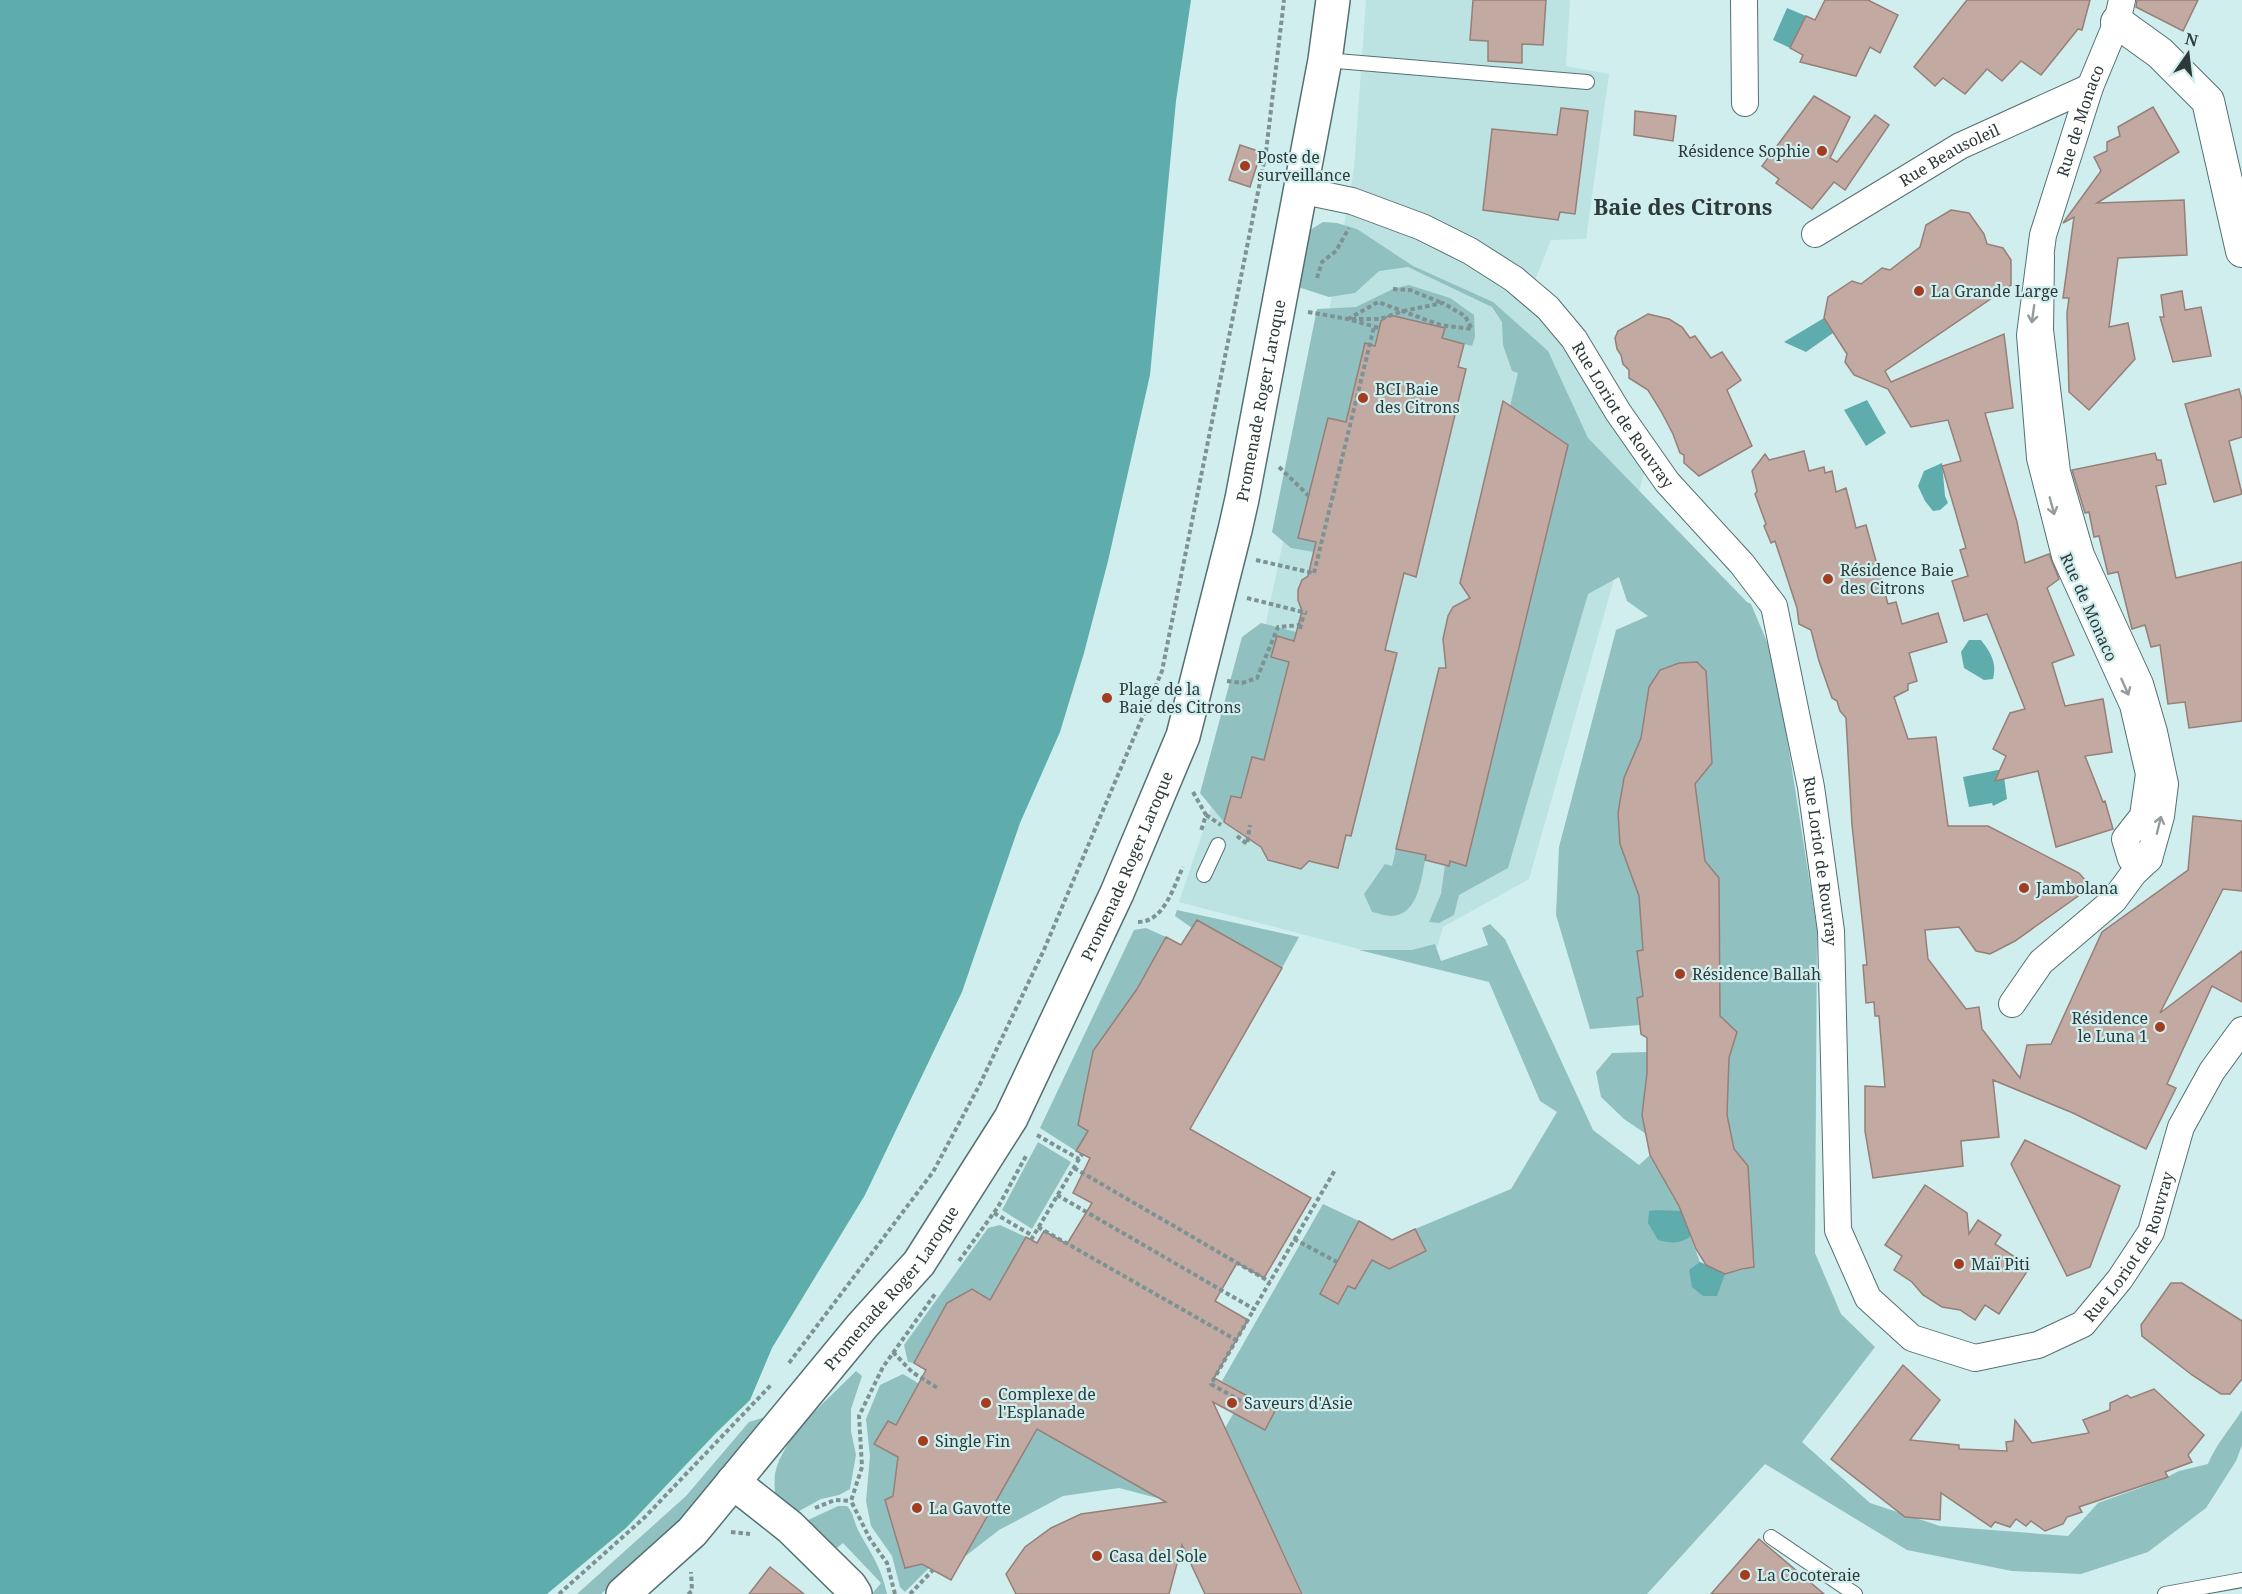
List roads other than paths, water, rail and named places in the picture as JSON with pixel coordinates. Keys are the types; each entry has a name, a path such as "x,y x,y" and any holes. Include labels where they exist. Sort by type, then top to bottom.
{"main road":[{"name":"Promenade Roger Laroque","path":"623,1594 692,1532 862,1326 919,1263 1011,1118 1117,893 1183,736 1242,499 1325,60 1333,0"},
{"path":"733,1482 790,1527 850,1586 855,1594"}],"street":[{"path":"1744,0 1745,103"},
{"path":"2119,11 2208,101 2242,251"},
{"name":"Rue de Monaco","path":"2012,1004 2041,962 2115,900 2134,873 2149,859 2131,859 2125,839 2143,816 2149,774 2133,705 2065,556 2040,458 2030,335 2043,235 2090,87 2119,11"},
{"name":"Rue Beausoleil","path":"1815,234 1960,146 2090,87"},
{"name":"Rue Loriot de Rouvray","path":"1299,190 1352,201 1422,227 1470,251 1514,279 1548,308 1574,339 1618,412 1667,482 1742,564 1774,606 1811,787 1831,931 1838,1230 1868,1298 1912,1338 1975,1358 2038,1345 2083,1324 2121,1279 2151,1232 2181,1127 2212,1071 2242,1029"}],"lane":[{"path":"1325,60 1587,82"},
{"path":"1204,875 1218,845"},
{"path":"1771,1537 1855,1594"},
{"path":"2164,1594 2242,1580"}],"place":[{"name":"Résidence Sophie","path":"1822,151"},
{"name":"Poste de surveillance","path":"1245,166"},
{"name":"La Grande Large","path":"1919,291"},
{"name":"BCI Baie des Citrons","path":"1363,398"},
{"name":"Résidence Baie des Citrons","path":"1828,579"},
{"name":"Plage de la Baie des Citrons","path":"1107,698"},
{"name":"Jambolana","path":"2024,888"},
{"name":"Résidence Ballah","path":"1680,974"},
{"name":"Résidence le Luna 1","path":"2160,1027"},
{"name":"Maï Piti","path":"1959,1264"},
{"name":"Complexe de l'Esplanade","path":"986,1403"},
{"name":"Saveurs d'Asie","path":"1232,1403"},
{"name":"Single Fin","path":"923,1441"},
{"name":"La Gavotte","path":"917,1508"},
{"name":"Casa del Sole","path":"1097,1556"},
{"name":"La Cocoteraie","path":"1745,1575"}],"district":[{"name":"Baie des Citrons","path":"1683,206"}]}
